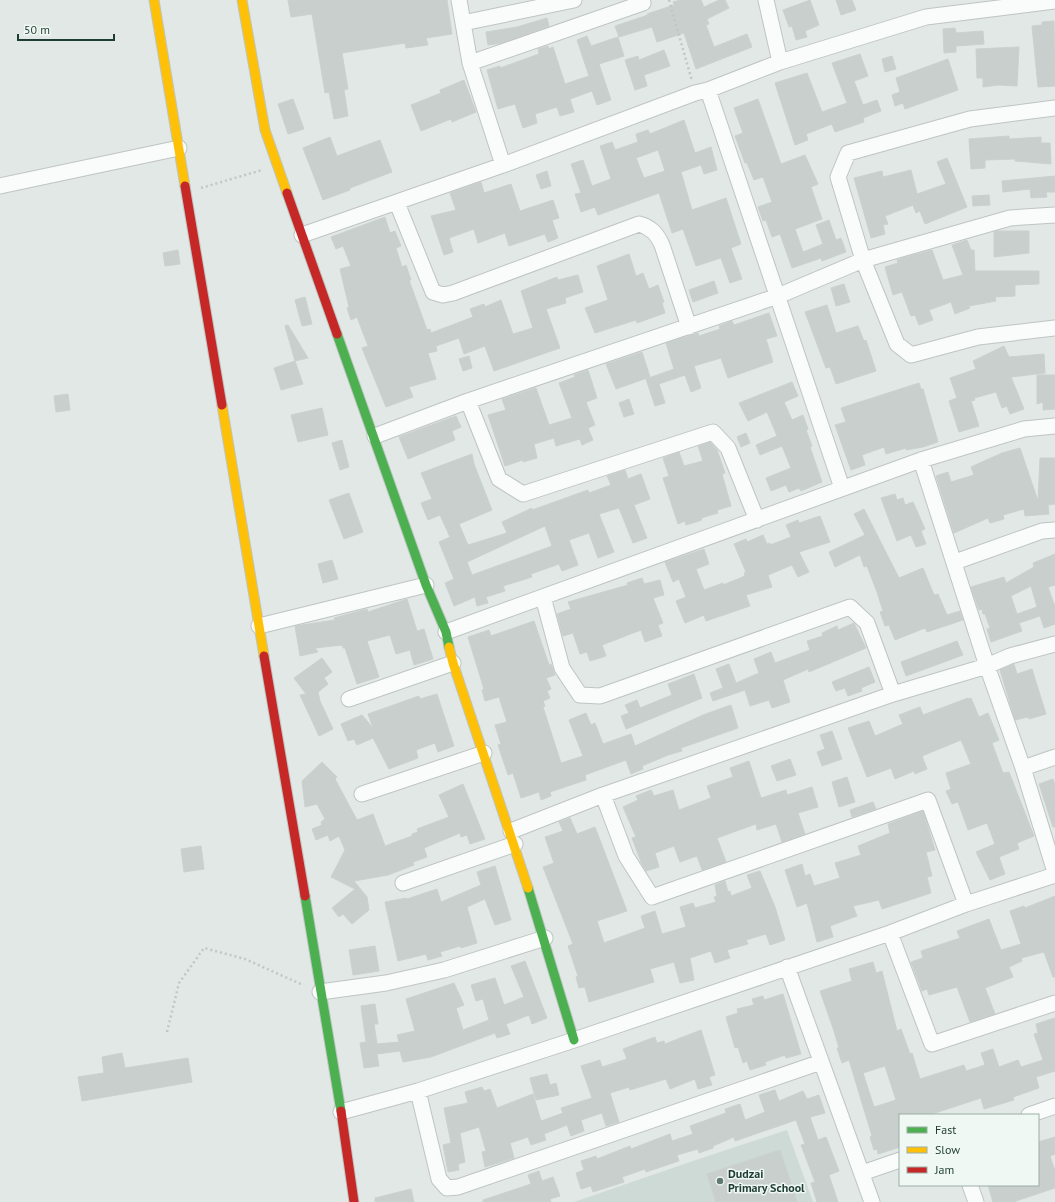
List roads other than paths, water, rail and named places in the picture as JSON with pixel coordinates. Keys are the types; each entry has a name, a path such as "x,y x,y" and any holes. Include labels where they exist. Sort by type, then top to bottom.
{"street":[{"path":"154,0 341,1112 354,1202"},
{"path":"242,0 265,130 426,585 446,632 453,663 513,837 545,938 574,1040"},
{"path":"460,0 470,63 502,165"},
{"path":"463,23 574,0"},
{"path":"470,63 643,3 639,0"},
{"path":"766,0 780,62"},
{"path":"302,235 502,165 780,62 926,17 1055,1"},
{"path":"702,92 778,296 842,488"},
{"path":"1055,108 970,119 848,152 838,177 863,260 897,344 911,355 978,337 1055,328"},
{"path":"0,186 179,148"},
{"path":"397,202 433,292 443,295 453,293 639,224 649,227 658,236 662,245 689,327"},
{"path":"374,436 468,401 778,296 863,260 1010,218 1055,215"},
{"path":"468,401 499,479 523,494 713,432 728,448 757,520"},
{"path":"446,632 921,460 1024,429 1055,426"},
{"path":"341,1112 418,1091 574,1040 890,933 966,904 1055,873 1023,768 987,666 955,562 921,460"},
{"path":"955,562 1042,531 1055,530"},
{"path":"259,626 426,585"},
{"path":"542,597 562,668 580,695 600,696 850,607 867,623 894,694"},
{"path":"403,884 513,837 603,795 894,694 987,666 1010,656 1055,644"},
{"path":"349,699 453,663"},
{"path":"362,794 484,753"},
{"path":"1023,768 1055,757"},
{"path":"603,795 626,856 652,897 928,800 966,904"},
{"path":"890,933 932,1044 1055,1003"},
{"path":"320,992 386,984 422,975 545,938"},
{"path":"787,967 872,1202"},
{"path":"418,1091 439,1179 447,1188 458,1187 821,1062"},
{"path":"1032,1114 1055,1106"},
{"path":"862,1173 899,1160"},
{"path":"970,1186 976,1202"}],"place":[{"name":"Dudzai Primary School","path":"720,1181"}]}
